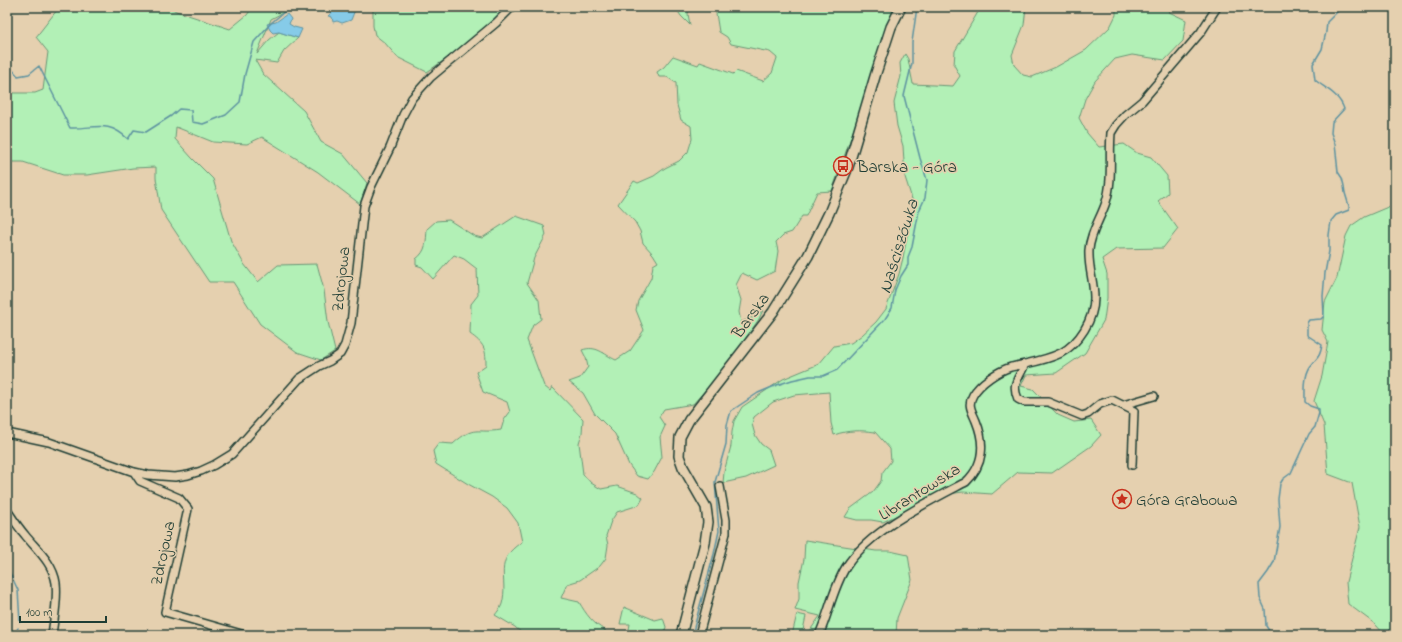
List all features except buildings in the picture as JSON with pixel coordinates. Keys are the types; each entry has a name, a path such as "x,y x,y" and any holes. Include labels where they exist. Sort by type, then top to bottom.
{"street":[{"name":"Zdrojowa","path":"7,433 49,442 148,476 175,477 188,475 214,465 232,454 299,378 340,354 345,345 351,323 364,206 403,115 412,98 431,78 496,23 512,7"},
{"name":"Barska","path":"681,635 705,543 708,522 706,508 681,461 679,450 681,433 689,420 773,312 811,251 848,167 876,73 892,27 901,7"},
{"name":"Librantowska","path":"819,635 839,582 846,568 857,553 902,517 966,482 979,467 981,441 979,430 970,409 970,402 973,395 984,383 1010,367 1052,357 1062,352 1084,331 1090,317 1094,299 1089,250 1099,217 1106,203 1109,190 1111,133 1124,116 1142,101 1201,32 1216,7"},
{"path":"1025,364 1016,382 1014,391 1018,399 1024,402 1048,402 1082,416 1088,414 1100,404 1112,400 1134,411 1132,465"},
{"path":"1123,405 1154,396"},
{"name":"Zdrojowa","path":"134,472 140,481 179,498 188,508 165,612 246,635"},
{"path":"699,635 726,533 726,520 720,486"},
{"path":"7,510 52,569 56,584 52,635"}],"green space":[{"path":"62,7 169,7 176,11 230,29 247,15 252,8 251,7 293,7 271,19 257,54 269,40 279,32 298,38 284,51 277,63 255,60 263,74 304,111 321,142 343,154 367,183 360,204 318,172 262,137 247,144 213,142 176,127 175,139 213,179 231,241 244,264 258,282 278,265 317,264 324,290 328,322 335,351 321,360 297,352 260,324 233,282 209,282 161,210 156,178 156,167 133,168 87,175 63,175 23,162 7,162 7,93 35,93 43,90 48,52 36,37 57,10"},
{"path":"373,7 507,7 486,31 427,72 397,57 385,43 375,35 373,26"},
{"path":"675,7 689,7 688,14 690,25 681,16"},
{"path":"715,7 897,7 832,191 817,192 806,216 802,216 792,232 783,235 776,242 778,251 775,271 757,280 742,273 736,285 741,300 739,312 741,322 754,317 763,310 759,319 726,367 693,404 664,409 659,417 665,426 660,437 662,457 654,472 648,479 637,476 629,465 615,434 595,414 583,393 569,382 580,378 588,367 582,350 596,349 616,360 630,351 644,330 636,310 638,301 651,278 653,265 658,262 643,243 640,231 635,222 618,204 634,181 638,183 654,176 665,168 679,161 688,152 692,139 691,126 681,120 677,105 676,83 667,77 659,77 657,72 664,67 673,56 698,65 700,62 733,74 736,71 763,81 772,73 777,58 770,52 731,44 727,37 719,32"},
{"path":"981,7 1026,7 1024,25 1012,55 1014,65 1023,75 1032,77 1056,67 1086,50 1110,27 1116,15 1116,7 1171,7 1169,12 1186,20 1183,41 1165,60 1132,55 1115,59 1095,81 1085,99 1079,118 1087,133 1099,147 1124,144 1137,153 1151,157 1167,176 1168,193 1158,201 1178,229 1163,248 1116,249 1102,259 1107,274 1107,298 1104,320 1085,353 1056,373 1026,375 1021,386 1033,389 1058,415 1074,422 1091,420 1101,435 1091,446 1052,473 1018,472 992,494 963,492 927,497 910,509 883,522 857,520 845,517 850,509 873,492 881,481 882,473 891,461 890,449 875,432 854,431 834,435 831,423 829,392 794,395 773,402 754,417 752,424 755,435 761,444 769,450 774,465 746,478 723,483 724,472 731,446 734,421 742,407 783,379 819,364 834,346 851,343 876,322 886,309 899,274 909,224 914,209 905,177 903,146 897,126 894,103 901,76 900,63 905,54 908,59 913,84 953,86 960,76 954,65 955,51"},
{"path":"1395,204 1395,635 1385,635 1375,624 1348,604 1346,582 1360,527 1352,483 1328,474 1324,425 1314,401 1322,376 1328,342 1322,330 1325,302 1337,278 1346,236 1351,226 1364,217"},
{"path":"516,216 544,226 546,235 534,258 527,283 539,300 541,319 533,325 527,340 544,386 550,391 552,387 583,419 582,433 579,443 583,474 591,483 601,489 617,486 637,493 643,498 639,505 617,512 611,521 606,536 608,545 606,558 600,566 580,580 567,584 561,598 579,602 590,618 605,630 605,635 524,635 515,627 495,615 502,604 504,595 504,563 507,556 513,549 522,542 518,523 507,508 492,497 436,464 433,451 439,443 453,444 471,432 501,430 504,420 510,412 507,402 483,392 476,372 486,365 485,350 470,334 471,304 478,295 477,269 464,259 454,255 433,279 422,267 416,265 416,259 420,256 424,249 427,229 436,221 449,220 474,236 482,238"},
{"path":"805,540 876,551 890,551 908,555 912,580 897,618 896,635 811,635 811,629 820,616 795,610 799,599 799,582 804,559"},
{"path":"624,607 655,620 663,618 666,627 664,635 628,635 630,624 620,624"},
{"path":"797,614 806,616 802,635 792,635"}],"water":[{"path":"331,7 356,7 351,20 342,23 337,21 333,22 332,17 328,16 331,13"},
{"path":"287,14 291,19 289,24 302,29 298,38 279,32 273,33 267,24 276,22"}],"waterway":[{"path":"7,66 9,66 18,76 29,74 39,66 70,128 107,127 114,129 128,139 134,130 146,132 179,109 191,110 192,122 203,124 226,115 240,102 245,74 254,42 271,23 290,7"},
{"name":"Naściszówka","path":"692,635 719,531 715,482 726,444 727,425 731,411 758,393 777,385 810,376 823,376 837,370 885,319 892,308 895,290 908,265 908,257 912,247 919,211 925,198 927,180 904,96 912,63 912,42 917,7"},
{"path":"1272,635 1266,626 1265,609 1260,598 1259,584 1274,562 1280,527 1278,499 1280,484 1283,479 1291,473 1309,434 1315,427 1319,413 1319,409 1310,406 1305,402 1305,384 1308,371 1319,355 1322,345 1307,335 1307,323 1309,320 1321,319 1324,316 1323,296 1331,221 1336,215 1349,210 1342,178 1338,172 1335,144 1331,133 1332,122 1344,109 1339,99 1315,80 1313,64 1322,49 1327,22 1339,10 1340,7"},
{"path":"7,567 18,590 20,622"},
{"path":"14,635 18,628"}],"place":[{"name":"Barska - Góra","path":"843,166"},
{"name":"Góra Grabowa","path":"1122,499"}]}
